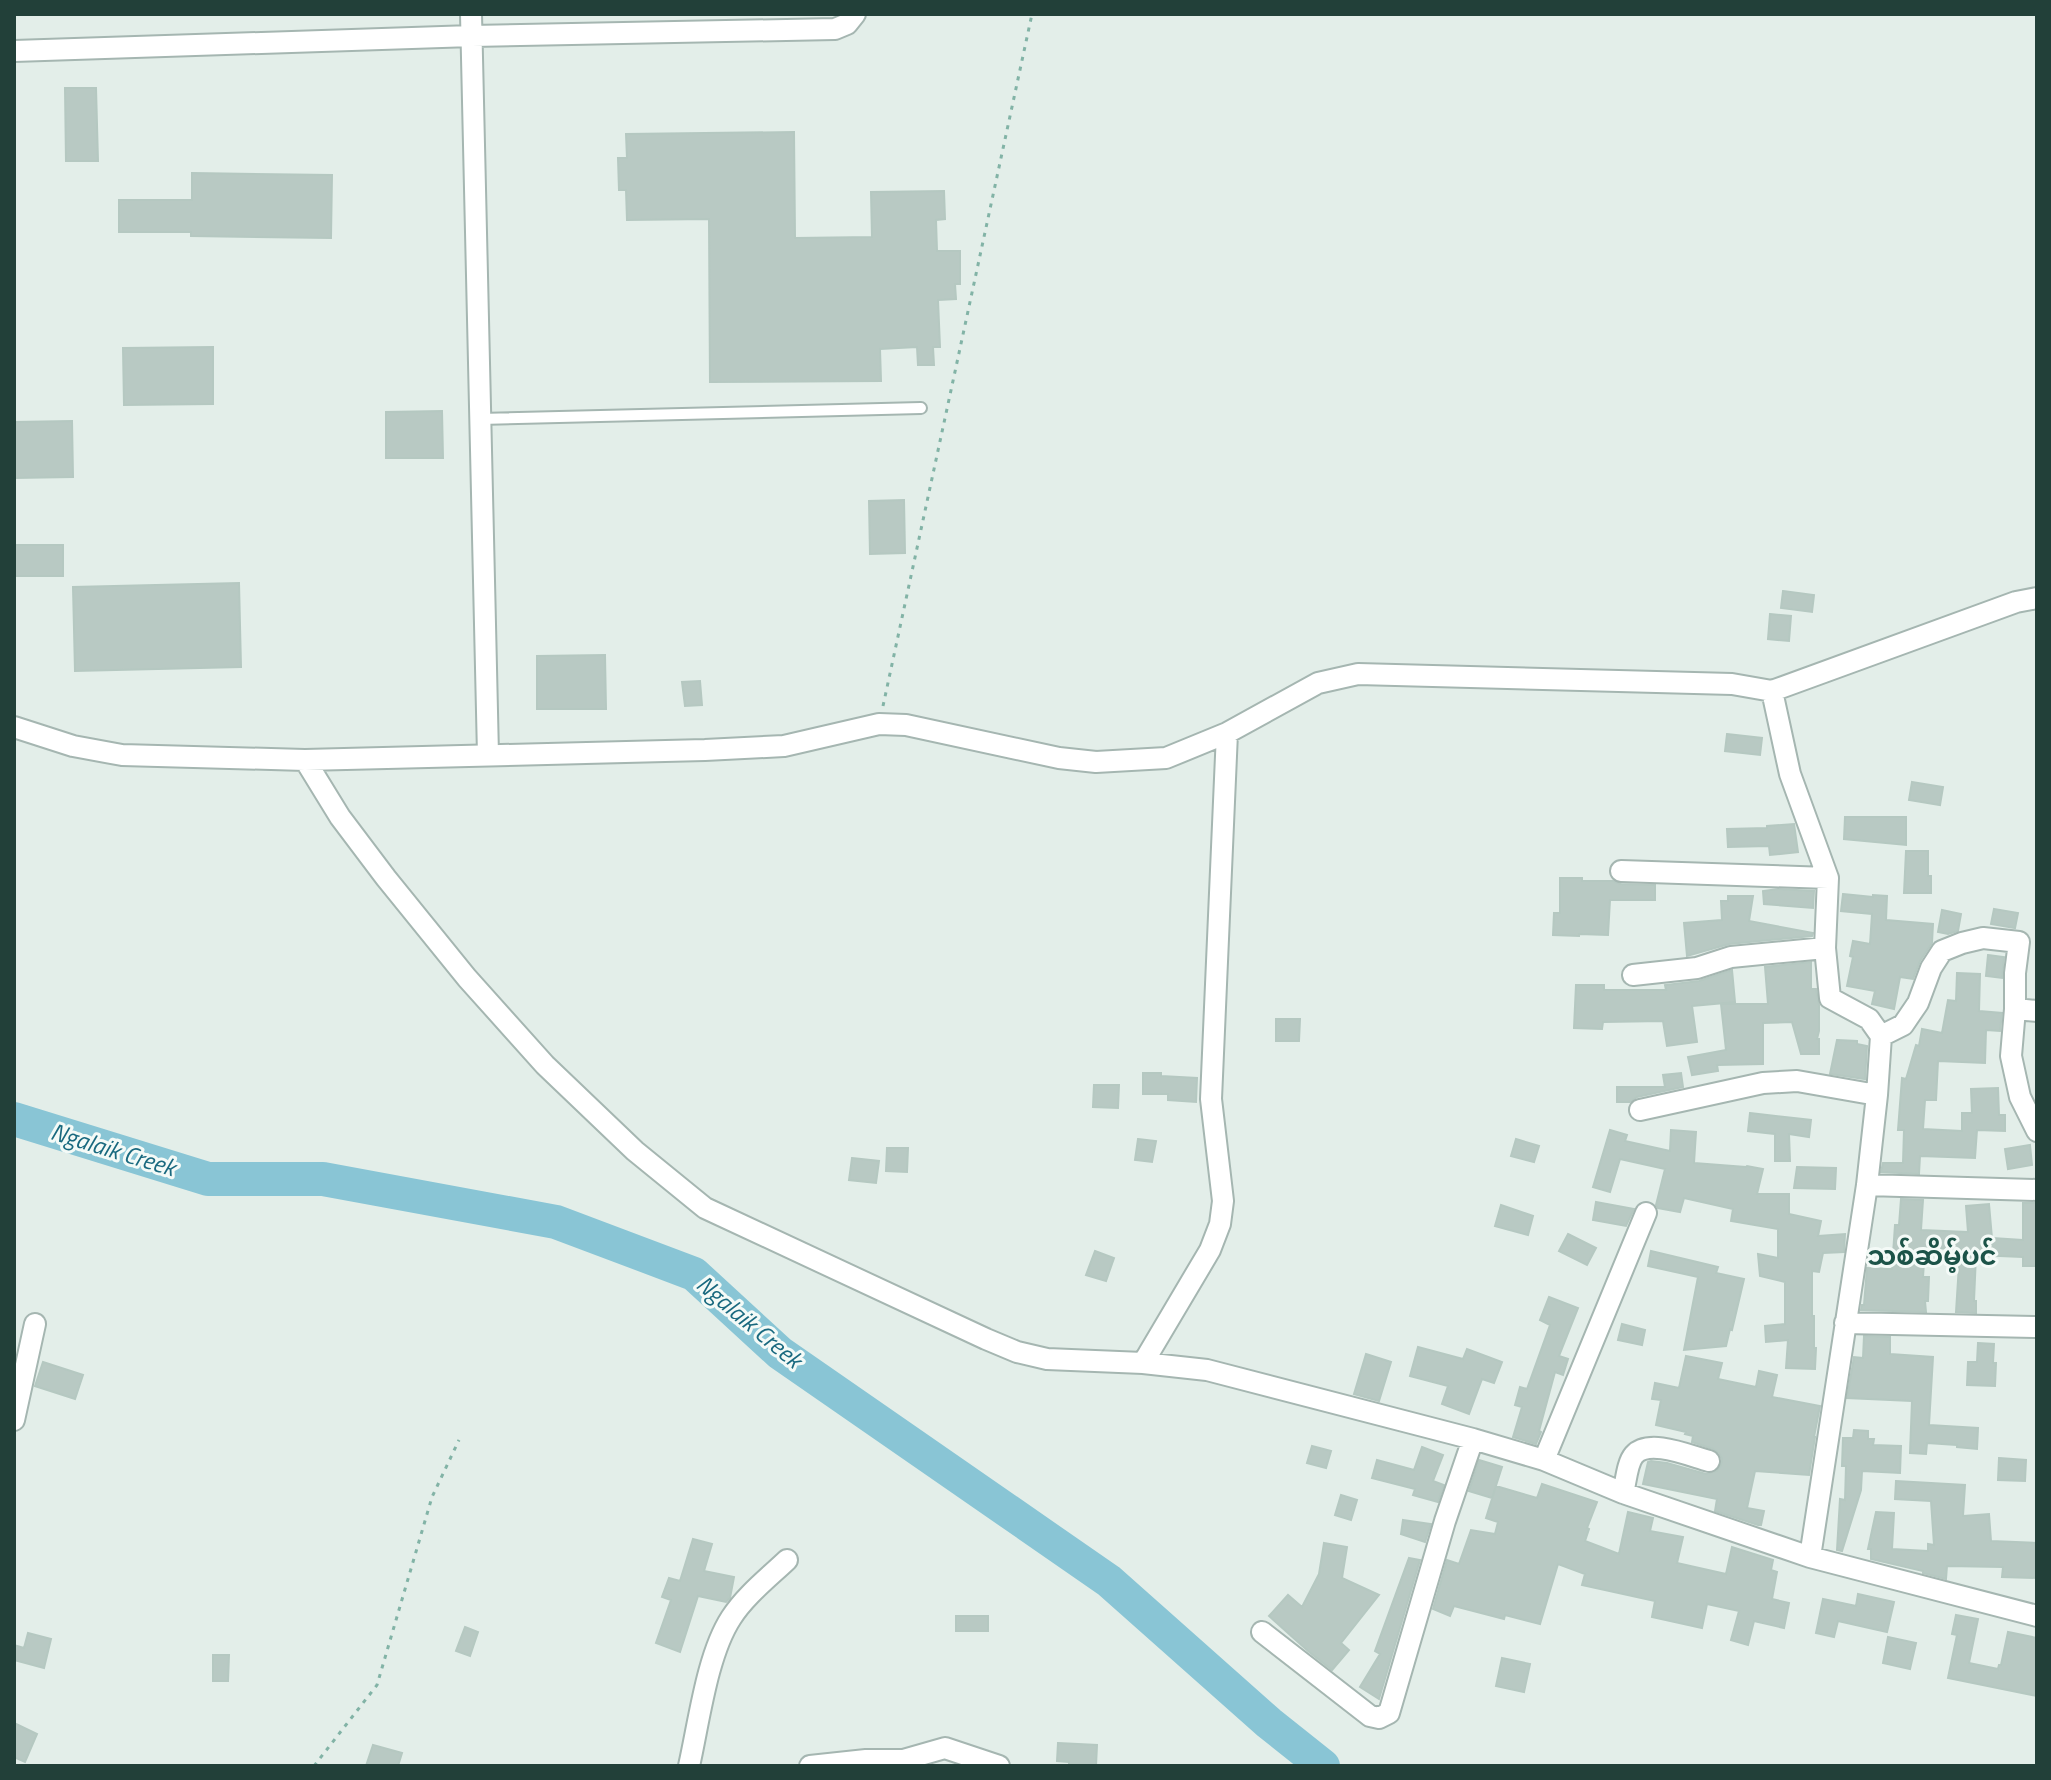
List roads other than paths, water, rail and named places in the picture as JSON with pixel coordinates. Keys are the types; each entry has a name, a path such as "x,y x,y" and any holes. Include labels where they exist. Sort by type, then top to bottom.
{"street":[{"path":"471,14 488,755"},
{"path":"14,51 472,36 835,29 847,24 855,14"},
{"path":"14,727 73,746 122,755 305,760 784,746 879,724 906,725 1059,758 1096,762 1166,758 1227,733 1318,683 1358,674 1732,684 1772,691 2016,602 2037,598"},
{"path":"1772,691 1790,774 1828,878 1825,948 1830,998 1869,1019 1881,1036 1867,1185 1810,1557"},
{"path":"1143,1363 1210,1250 1220,1224 1223,1201 1211,1099 1227,733"},
{"path":"305,760 340,817 477,989 556,1075 635,1151 705,1208 1017,1352 1047,1359 1143,1363 1207,1370 1544,1460 1623,1493 1810,1557 2037,1616"},
{"path":"1621,871 1828,878"},
{"path":"1881,1036 1903,1025 1918,1003 1931,968 1942,951 1983,938 2019,942 2011,1056 2020,1097 2037,1131"},
{"path":"1633,975 1697,968 1731,957 1825,948"},
{"path":"2015,1009 2037,1011"},
{"path":"1640,1110 1763,1083 1797,1081 1877,1095"},
{"path":"1867,1185 2037,1190"},
{"path":"1544,1460 1646,1213"},
{"path":"1845,1323 2037,1327"},
{"path":"14,1420 35,1324"},
{"path":"1262,1632 1370,1716 1379,1718 1389,1713 1445,1521 1473,1439"},
{"path":"1623,1493 1633,1456 1642,1449 1655,1446 1709,1461"},
{"path":"689,1766 720,1638 742,1603 787,1560"},
{"path":"810,1766 903,1760 945,1748 999,1766"}],"lane":[{"path":"480,419 921,408"}],"waterway":[{"name":"Ngalaik Creek","path":"14,1119 208,1179 323,1179 556,1222 694,1274 780,1353 1109,1581 1269,1723 1323,1766"}],"district":[{"name":"သစ်ဆိမ့်ပင်","path":"1932,1256"}]}
